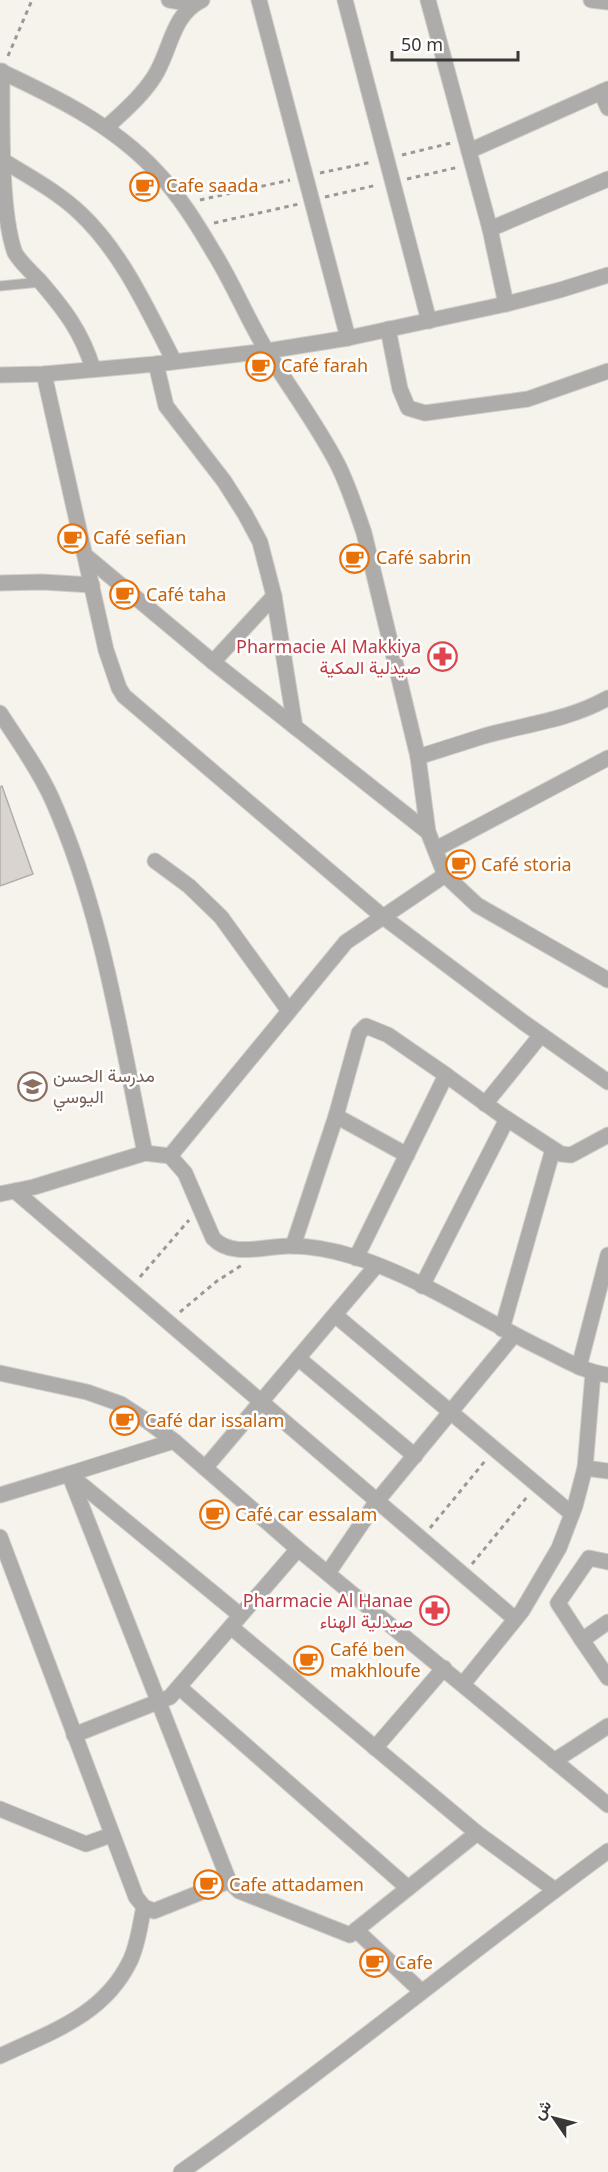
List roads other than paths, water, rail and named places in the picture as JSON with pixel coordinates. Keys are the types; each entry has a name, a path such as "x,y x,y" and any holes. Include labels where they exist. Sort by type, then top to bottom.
{"street":[{"path":"169,0 197,2"},
{"path":"259,0 348,338"},
{"path":"345,0 429,321"},
{"path":"428,0 490,229 506,304"},
{"path":"591,0 608,2"},
{"path":"106,128 142,93 155,75 175,27 197,2"},
{"path":"93,369 86,346 76,327 64,309 16,254 8,231 4,208 1,71 80,111 106,128 158,172 184,204 216,255 267,351 322,436 352,498 364,533 418,757 428,832 445,875 477,905 608,980"},
{"path":"469,151 604,91 608,108"},
{"path":"2,160 31,177 81,213 108,244 147,309 174,361"},
{"path":"490,229 608,179"},
{"path":"0,375 44,374 156,364 267,351 348,338 506,304 608,275"},
{"path":"388,329 400,388 408,408 425,413 528,399 608,371"},
{"path":"156,364 166,406 224,481 260,542 274,596 295,727"},
{"path":"44,374 106,650 124,696 382,916 608,1082"},
{"path":"86,556 213,662 428,832"},
{"path":"0,583 42,582 92,585"},
{"path":"213,662 274,596"},
{"path":"418,757 485,736 567,716 608,698"},
{"path":"0,712 38,771 78,866 96,924 145,1153"},
{"path":"436,849 608,758"},
{"path":"155,861 189,886 221,918 289,1011"},
{"path":"170,1156 346,942 445,875"},
{"path":"293,1246 336,1116 360,1034 366,1026 388,1035 485,1104 561,1154 571,1155 608,1135"},
{"path":"485,1104 541,1035"},
{"path":"356,1258 446,1075"},
{"path":"336,1116 407,1155"},
{"path":"422,1286 507,1119"},
{"path":"328,1573 377,1501 449,1413 508,1332 553,1149"},
{"path":"4,1191 145,1153 170,1156 185,1173 213,1238 219,1244 242,1250 293,1246 356,1258 422,1286 508,1332 594,1372"},
{"path":"4,1191 129,1290 515,1619"},
{"path":"463,1684 515,1619 539,1584 559,1548 572,1514 585,1468 608,1255"},
{"path":"205,1468 376,1266"},
{"path":"334,1315 572,1514"},
{"path":"298,1358 415,1456"},
{"path":"0,1372 87,1392 121,1404 174,1441 298,1548 608,1805"},
{"path":"0,1496 174,1441"},
{"path":"585,1468 608,1471"},
{"path":"69,1474 375,1748 477,1833 555,1890"},
{"path":"69,1474 229,1881 239,1891 350,1935 477,1833"},
{"path":"0,1537 136,1897 144,1907 154,1911 229,1881"},
{"path":"74,1735 170,1697 298,1548"},
{"path":"608,1562 589,1558 558,1603 608,1678"},
{"path":"582,1640 608,1622"},
{"path":"375,1748 444,1668"},
{"path":"179,1687 408,1888"},
{"path":"554,1761 608,1726"},
{"path":"0,1809 86,1844 111,1835"},
{"path":"181,2172 252,2122 421,1991 608,1851"},
{"path":"0,2055 76,2020 110,1993 131,1960 144,1907"},
{"path":"356,1930 421,1991"}],"lane":[{"path":"0,286 41,282"}],"place":[{"name":"Cafe saada","path":"145,186"},
{"name":"Café farah","path":"260,366"},
{"name":"Café sefian","path":"72,538"},
{"name":"Café sabrin","path":"355,558"},
{"name":"Café taha","path":"125,595"},
{"name":"Pharmacie Al Makkiya صيدلية المكية","path":"442,657"},
{"name":"Café storia","path":"460,865"},
{"name":"مدرسة الحسن اليوسي","path":"32,1086"},
{"name":"Café dar issalam","path":"124,1421"},
{"name":"Café car essalam","path":"214,1515"},
{"name":"Pharmacie Al Hanae صيدلية الهناء","path":"434,1611"},
{"name":"Café ben makhloufe","path":"309,1660"},
{"name":"Cafe attadamen","path":"208,1885"},
{"name":"Cafe","path":"374,1963"}]}
